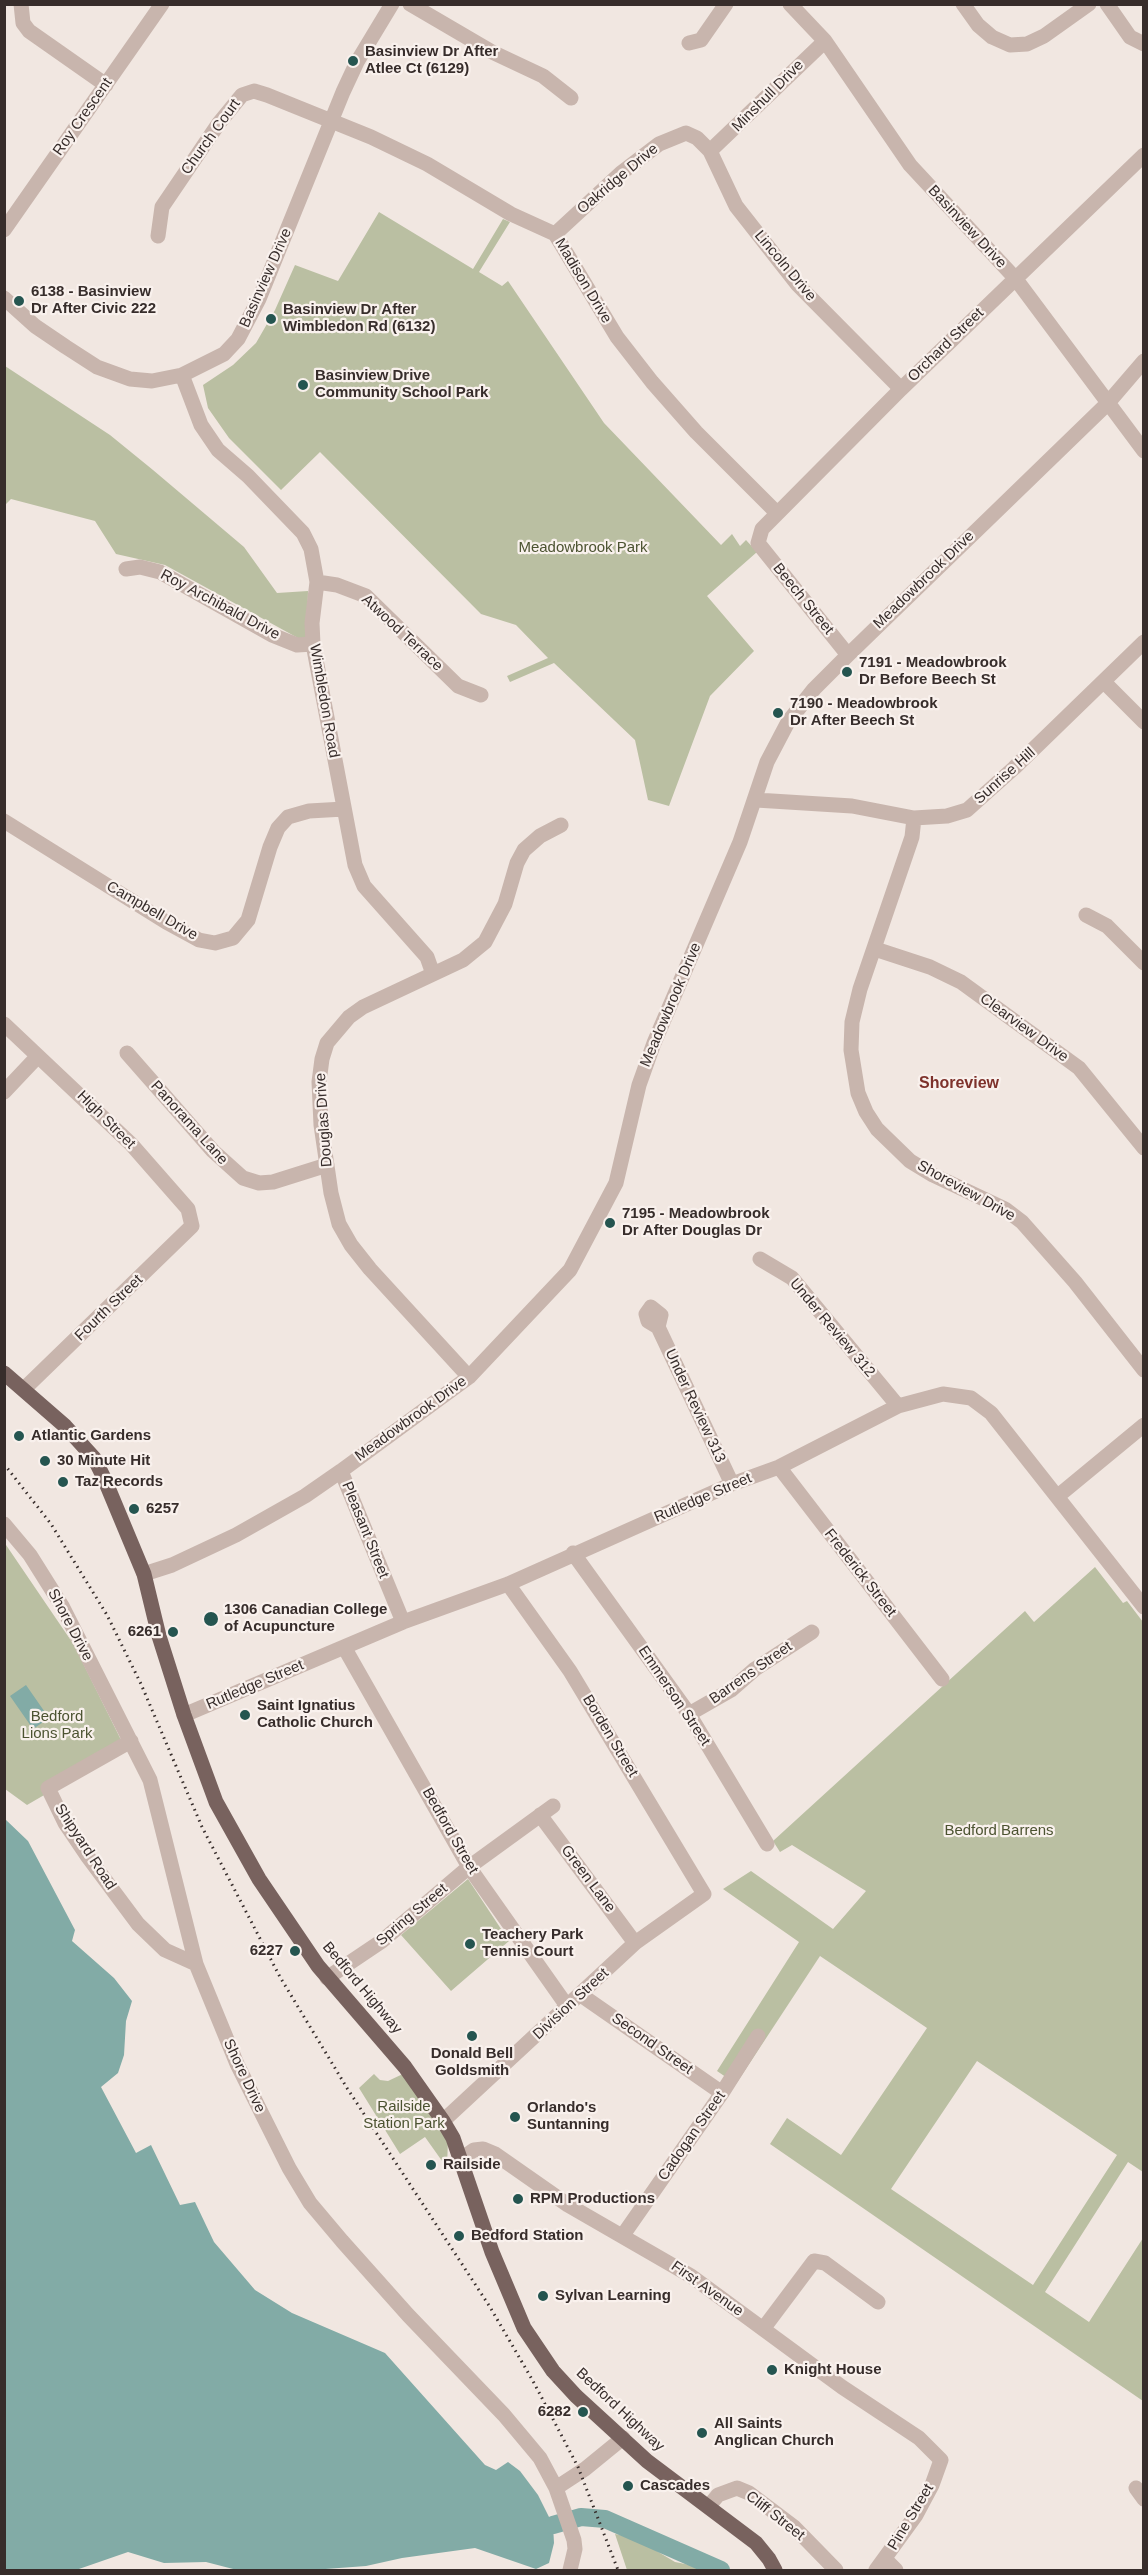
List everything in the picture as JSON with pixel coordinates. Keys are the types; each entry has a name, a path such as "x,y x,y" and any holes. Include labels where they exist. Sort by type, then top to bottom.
{"main road":[{"name":"Bedford Highway","path":"4,1373 65,1425 94,1458 123,1517 144,1574 159,1636 184,1715 216,1802 274,1903 327,1978 405,2067 443,2121 461,2159 492,2252 524,2328 561,2379 647,2461 756,2543 775,2571"}],"street":[{"path":"21,4 23,23 29,31 106,85"},
{"name":"Roy Crescent","path":"4,230 162,4"},
{"name":"Basinview Drive","path":"4,298 35,326 97,367 130,379 153,381 182,375 225,354 248,322 357,62 392,4"},
{"path":"410,4 492,52 543,76 571,98"},
{"path":"689,43 701,40 726,4"},
{"name":"Basinview Drive","path":"790,4 825,41 910,165 1016,278 1143,451"},
{"path":"963,4 978,25 992,37 1010,45 1027,44 1044,36 1089,4"},
{"path":"1107,4 1130,37 1143,44"},
{"name":"Minshull Drive","path":"710,151 825,41"},
{"name":"Church Court","path":"158,236 162,207 224,116 242,95 254,91 334,121"},
{"name":"Madison Drive","path":"334,121 427,164 511,214 555,234 617,337 652,382 696,432 777,513"},
{"name":"Lincoln Drive","path":"686,133 697,138 710,151 736,206 798,285 900,389"},
{"name":"Oakridge Drive","path":"555,234 621,173 659,144 686,133"},
{"name":"Orchard Street","path":"758,543 762,529 900,389 1143,155"},
{"name":"Meadowbrook Drive","path":"144,1574 172,1565 236,1534 305,1496 341,1471 469,1377 570,1270 616,1183 639,1084 654,1043 756,800 767,762 788,722 814,689 1107,404 1143,362"},
{"name":"Wimbledon Road","path":"182,375 201,424 218,450 248,476 303,533 311,549 317,582 312,623 313,644 352,855 364,886 427,957 433,974"},
{"name":"Beech Street","path":"758,543 848,655"},
{"name":"Roy Archibald Drive","path":"126,569 140,567 160,572 272,635 297,645 313,644"},
{"name":"Atwood Terrace","path":"317,582 336,585 366,596 458,686 481,695"},
{"name":"Sunrise Hill","path":"756,800 852,806 914,818 947,816 967,810 1104,682 1143,642"},
{"path":"1104,682 1143,722"},
{"name":"Campbell Drive","path":"4,820 166,922 199,940 215,943 233,938 248,920 270,847 278,828 288,817 309,811 344,809"},
{"name":"Shoreview Drive","path":"914,818 912,837 860,988 852,1022 850,1050 858,1093 876,1130 910,1161 933,1175 1005,1209 1022,1222 1068,1274 1143,1370"},
{"name":"Douglas Drive","path":"469,1377 351,1245 339,1224 327,1165 319,1082 322,1059 327,1043 337,1029 363,1007 463,960 485,942 506,904 517,862 524,850 540,836 561,825"},
{"path":"1086,915 1107,926 1143,963"},
{"name":"Clearview Drive","path":"875,949 930,967 960,982 1079,1068 1143,1148"},
{"name":"High Street","path":"4,1024 131,1144 188,1209 192,1226"},
{"name":"Panorama Lane","path":"127,1053 213,1151 243,1178 259,1183 273,1182 327,1165"},
{"path":"4,1092 38,1056"},
{"name":"Fourth Street","path":"24,1389 192,1226"},
{"name":"Under Review 312","path":"760,1259 792,1278 898,1406"},
{"name":"Under Review 313","path":"658,1327 732,1484"},
{"name":"Rutledge Street","path":"184,1715 403,1622 508,1584 573,1553 732,1484 779,1467 898,1406 943,1394 971,1398 991,1413 1143,1607"},
{"path":"1058,1496 1134,1436 1143,1425"},
{"name":"Frederick Street","path":"779,1467 942,1679"},
{"name":"Pleasant Street","path":"341,1471 403,1622"},
{"name":"Shore Drive","path":"4,1524 30,1555 62,1606 150,1780 196,1964 237,2064 289,2168 310,2203 408,2315 504,2415 540,2457 556,2488 574,2540 574,2557 570,2571"},
{"name":"Emmerson Street","path":"573,1553 689,1714 767,1844"},
{"name":"Borden Street","path":"508,1584 570,1671 704,1894"},
{"name":"Barrens Street","path":"689,1714 731,1690 755,1669 812,1632"},
{"name":"Bedford Street","path":"344,1647 469,1867 567,2006"},
{"name":"Shipyard Road","path":"131,1742 48,1788 65,1822 88,1857 138,1924 165,1950 196,1964"},
{"name":"Spring Street","path":"327,1978 382,1941 469,1867 553,1806"},
{"name":"Green Lane","path":"540,1815 635,1943"},
{"name":"Division Street","path":"443,2121 635,1943 704,1894"},
{"name":"Second Street","path":"581,1995 722,2093"},
{"name":"Cadogan Street","path":"623,2235 722,2093 758,2036"},
{"name":"First Avenue","path":"461,2159 474,2150 483,2149 495,2154 568,2205 691,2276 842,2387 919,2438 940,2460"},
{"path":"763,2329 814,2261 825,2263 878,2302"},
{"path":"556,2488 585,2469 623,2438"},
{"name":"Pine Street","path":"885,2567 932,2485 940,2460"},
{"name":"Cliff Street","path":"709,2506 718,2495 737,2488 749,2493 794,2528 836,2571"}],"green space":[{"name":"Meadowbrook Park","path":"379,212 473,269 503,219 510,222 479,272 502,286 508,281 604,423 721,545 732,534 740,546 746,540 757,552 707,596 754,651 710,696 669,806 648,800 635,740 554,663 510,682 507,676 548,658 516,625 481,614 320,452 281,490 229,438 208,408 203,385 233,365 256,343 275,310 295,265 338,281"},
{"path":"5,366 110,435 153,470 244,547 277,593 308,591 307,643 165,565 116,554 95,521 11,499 5,505"},
{"name":"Bedford Lions Park","path":"4,1542 74,1645 125,1748 27,1805 5,1789"},
{"name":"Bedford Barrens","path":"1095,1567 1123,1603 1127,1601 1143,1622 1143,2172 1128,2162 1045,2292 1089,2322 1143,2238 1143,2401 770,2144 787,2118 841,2155 927,2028 820,1956 736,2084 717,2071 799,1942 723,1889 751,1871 833,1929 866,1891 792,1845 780,1852 773,1841 1025,1611 1034,1622","holes":["977,2061 1117,2155 1033,2285 891,2189"]},
{"path":"468,1879 509,1941 451,1991 401,1935"},
{"name":"Railside Station Park","path":"405,2073 448,2139 447,2168 425,2137 400,2154 359,2088 374,2074 380,2080 388,2081"},
{"path":"615,2534 635,2538 675,2562 715,2570 627,2570"}],"water":[{"path":"26,1685 49,1718 33,1729 10,1696"},
{"path":"5,1819 28,1841 75,1930 72,1941 114,1978 132,2001 126,2021 124,2055 118,2073 101,2087 136,2153 151,2145 180,2205 195,2202 214,2242 255,2290 292,2313 385,2353 485,2465 496,2470 508,2462 520,2471 538,2495 553,2525 554,2543 549,2563 536,2569 475,2548 402,2558 366,2566 312,2570 237,2570 206,2562 164,2563 128,2552 76,2570 5,2570"}],"waterway":[{"path":"553,2525 581,2517 605,2519 721,2570"}],"railway":[{"path":"4,1464 51,1524 107,1615 141,1684 202,1827 280,1977 347,2088 490,2307 533,2381 578,2467 618,2570"}],"place":[{"name":"Basinview Dr After Atlee Ct (6129)","path":"353,61"},
{"name":"6138 - Basinview Dr After Civic 222","path":"19,301"},
{"name":"Basinview Dr After Wimbledon Rd (6132)","path":"271,319"},
{"name":"Basinview Drive Community School Park","path":"303,385"},
{"name":"7191 - Meadowbrook Dr Before Beech St","path":"847,672"},
{"name":"7190 - Meadowbrook Dr After Beech St","path":"778,713"},
{"name":"7195 - Meadowbrook Dr After Douglas Dr","path":"610,1223"},
{"name":"Atlantic Gardens","path":"19,1436"},
{"name":"30 Minute Hit","path":"45,1461"},
{"name":"Taz Records","path":"63,1482"},
{"name":"6257","path":"134,1509"},
{"name":"1306 Canadian College of Acupuncture","path":"211,1619"},
{"name":"6261","path":"173,1632"},
{"name":"Saint Ignatius Catholic Church","path":"245,1715"},
{"name":"Teachery Park Tennis Court","path":"470,1944"},
{"name":"6227","path":"295,1951"},
{"name":"Donald Bell Goldsmith","path":"472,2036"},
{"name":"Orlando's Suntanning","path":"515,2117"},
{"name":"Railside","path":"431,2165"},
{"name":"RPM Productions","path":"518,2199"},
{"name":"Bedford Station","path":"459,2236"},
{"name":"Sylvan Learning","path":"543,2296"},
{"name":"Knight House","path":"772,2370"},
{"name":"6282","path":"583,2412"},
{"name":"All Saints Anglican Church","path":"702,2433"},
{"name":"Cascades","path":"628,2486"}],"district":[{"name":"Shoreview","path":"959,1084"}]}
